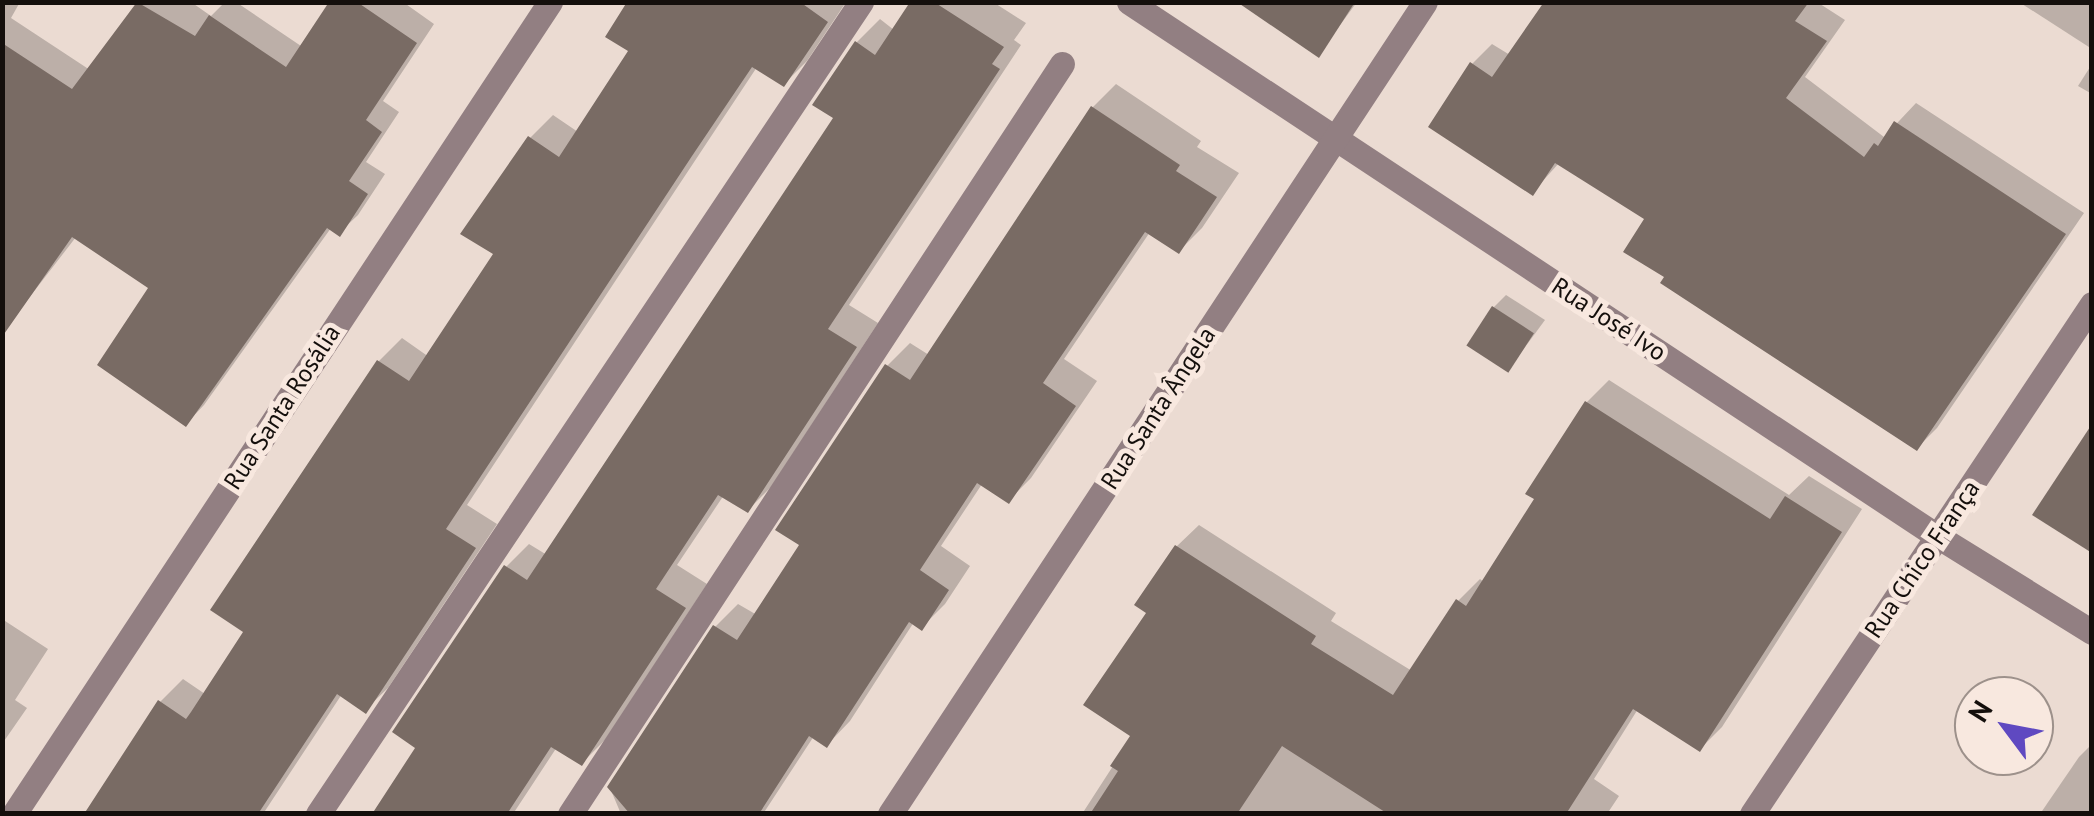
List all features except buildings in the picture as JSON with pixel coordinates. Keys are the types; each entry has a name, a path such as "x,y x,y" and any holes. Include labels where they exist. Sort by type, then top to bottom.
{"street":[{"name":"Rua Santa Rosália","path":"14,814 550,2"},
{"path":"318,814 861,2"},
{"name":"Rua José Ivo","path":"1129,2 1938,536 2092,632"},
{"name":"Rua Santa Ângela","path":"890,814 1425,2"},
{"path":"570,814 1062,64"},
{"name":"Rua Chico França","path":"1752,814 2092,304"}]}
